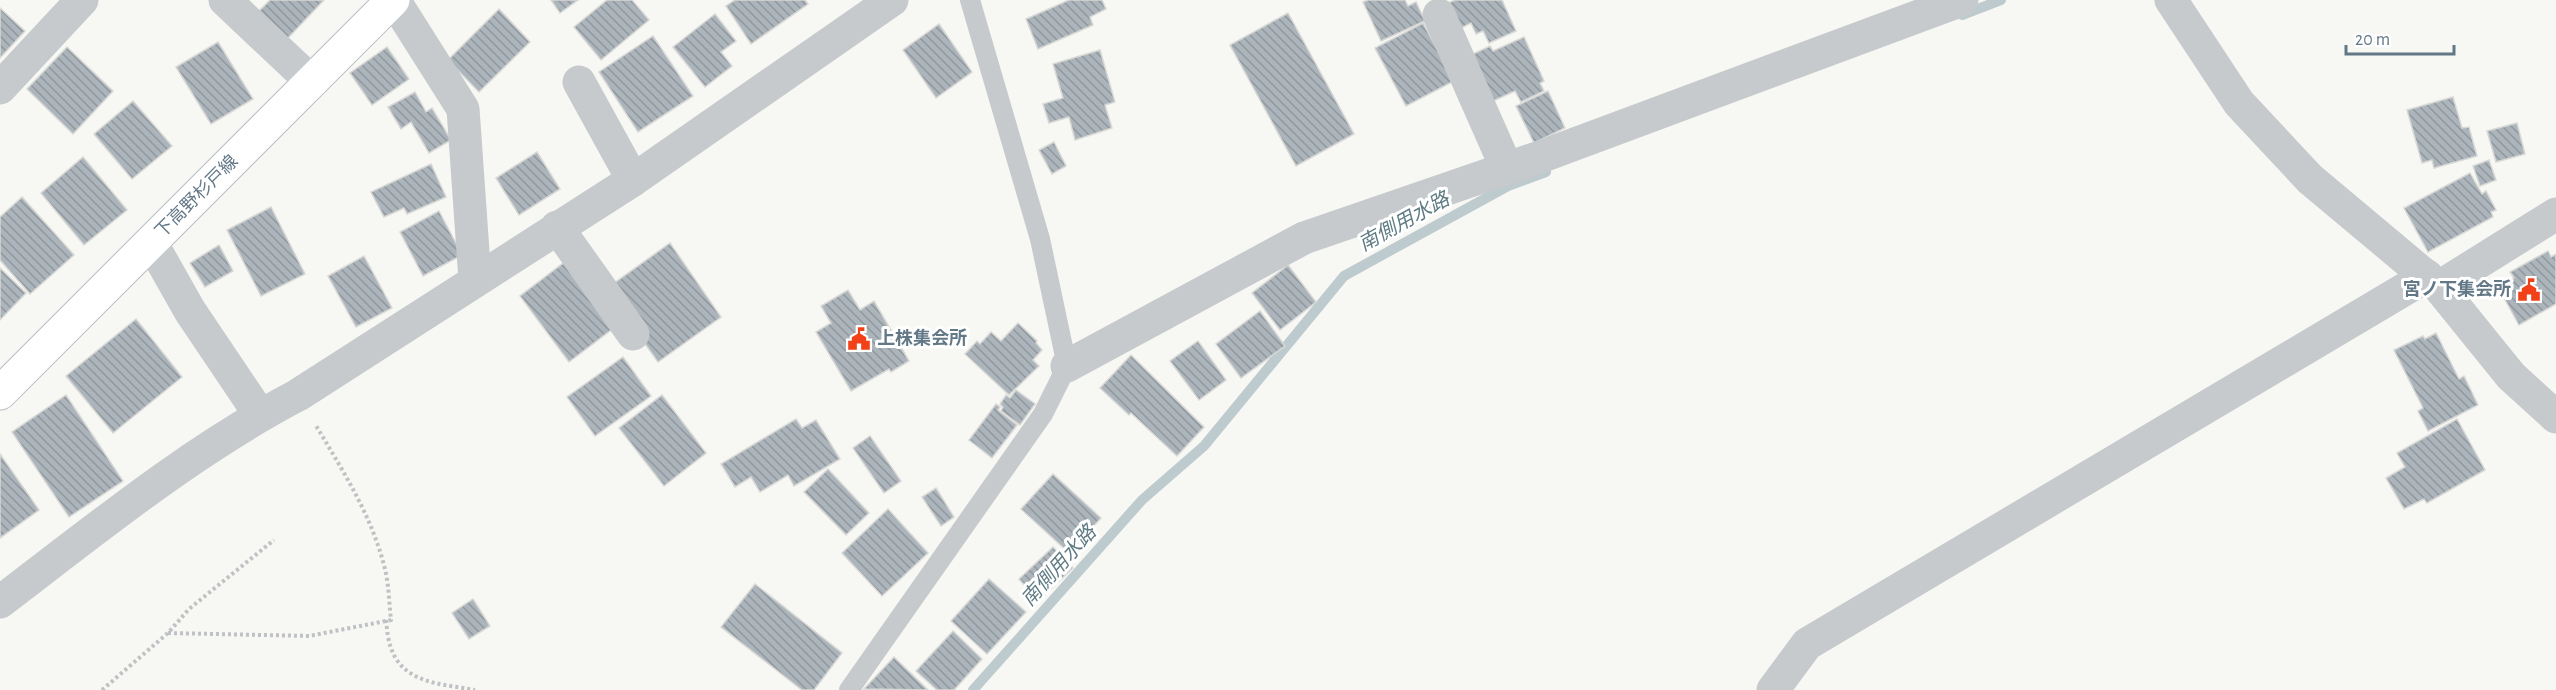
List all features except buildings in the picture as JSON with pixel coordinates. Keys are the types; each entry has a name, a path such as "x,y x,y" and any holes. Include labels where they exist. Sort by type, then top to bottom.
{"main road":[{"name":"下高野杉戸線","path":"0,393 394,0"}],"street":[{"path":"0,88 82,0"},
{"path":"225,0 312,82"},
{"path":"394,0 463,109 474,280"},
{"path":"0,602 136,498 260,415 298,395 633,180 892,0"},
{"path":"1067,366 1304,238 1507,169 1962,0"},
{"path":"2171,0 2239,103 2310,179 2433,281 2511,376 2556,417"},
{"path":"1439,15 1507,169"},
{"path":"579,82 633,180"},
{"path":"1773,690 1807,644 2433,281 2556,214"},
{"path":"557,227 633,334"},
{"path":"151,242 190,311 260,415"}],"lane":[{"path":"849,690 1043,414 1067,366 1040,238 970,0"}],"path":[{"path":"168,633 309,636 391,620 386,572 376,538 362,504 298,395"},
{"path":"102,690 168,633 189,609 274,540"},
{"path":"386,620 391,649 400,665 419,680 474,690"}],"waterway":[{"name":"南側用水路","path":"1962,15 2001,0"},
{"name":"南側用水路","path":"973,690 1142,500 1204,446 1344,276 1508,186 1546,172"}],"place":[{"name":"宮ノ下集会所","path":"2529,290"},
{"name":"上株集会所","path":"859,339"}]}
